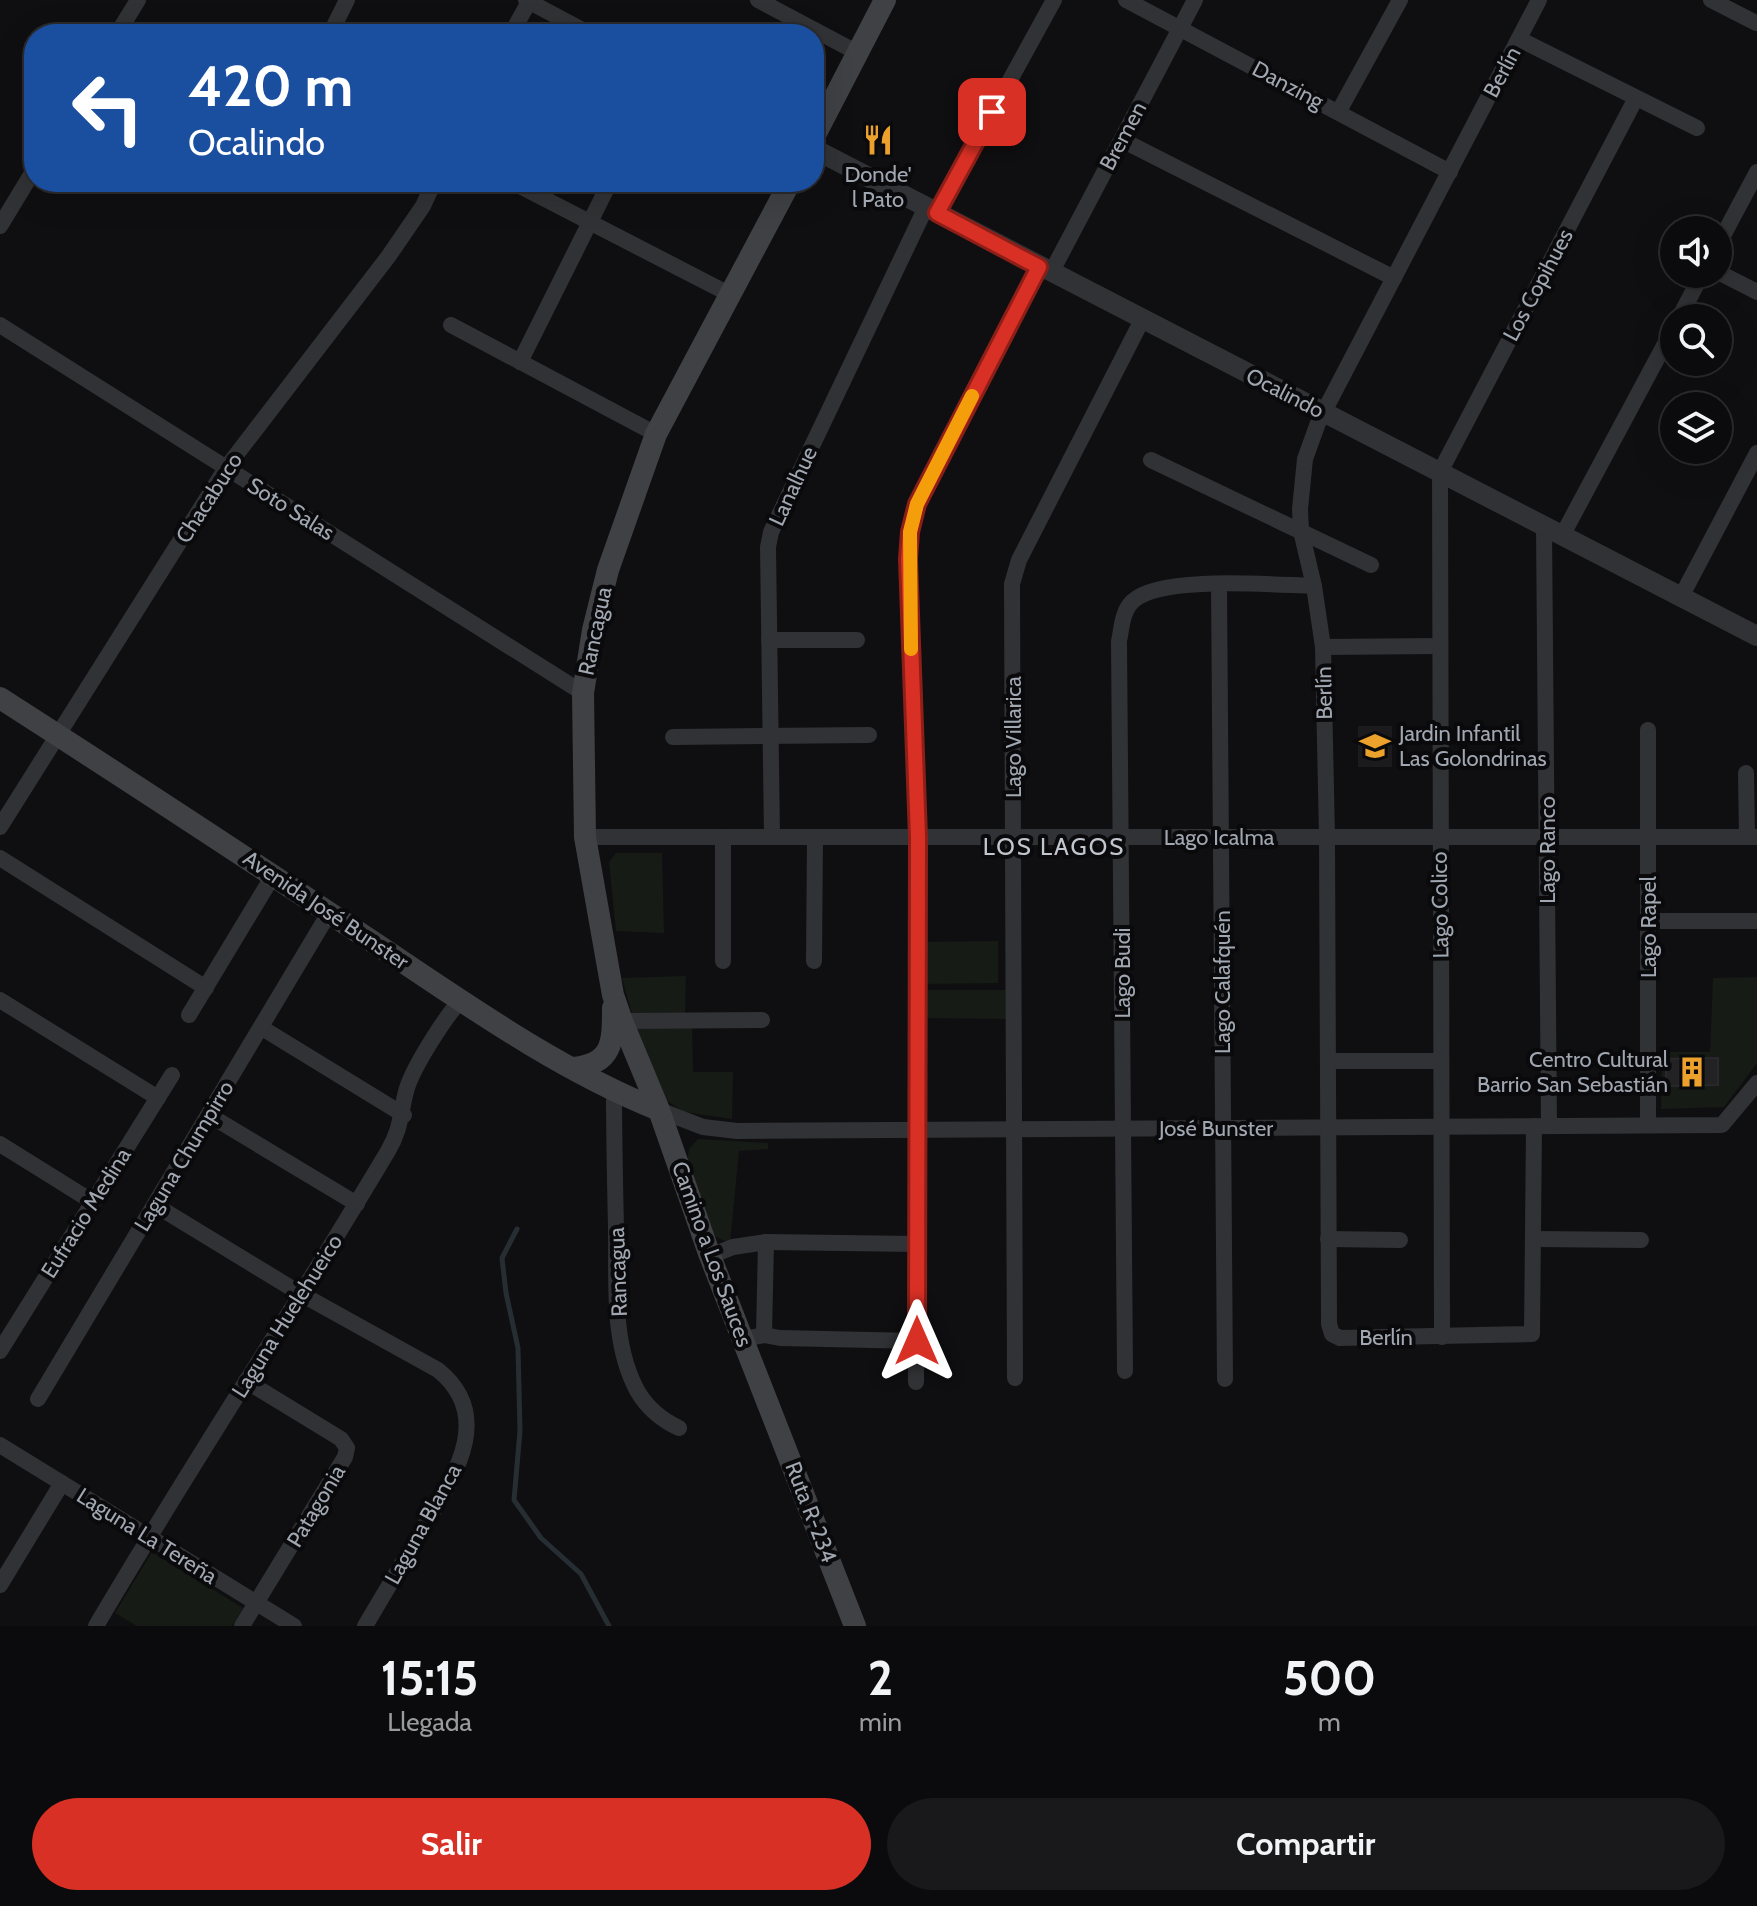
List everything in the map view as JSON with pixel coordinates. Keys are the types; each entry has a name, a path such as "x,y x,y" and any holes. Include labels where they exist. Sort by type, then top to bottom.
{"main road":[{"path":"824,118 885,0"},
{"name":"Rancagua","path":"659,1110 613,995 585,837 583,693 593,630 608,570 656,434 785,192"},
{"name":"Avenida José Bunster","path":"0,698 274,874 461,1000 614,1092 659,1110"},
{"path":"573,1068 590,1066 605,1055 613,1031 613,995"},
{"name":"Camino a Los Sauces","path":"659,1110 710,1256 762,1337 767,1398"},
{"name":"Ruta R-234","path":"767,1398 855,1626"}],"street":[{"path":"123,24 138,0"},
{"path":"335,24 347,0"},
{"path":"516,24 528,0 572,24"},
{"path":"758,0 803,24"},
{"name":"Lanalhue","path":"772,837 768,547 771,532 931,210 1054,0"},
{"name":"Danzing","path":"1126,0 1450,172"},
{"name":"Bremen","path":"916,1382 918,837 908,559 910,532 917,504 1045,270 1122,140 1195,0"},
{"path":"1339,111 1400,0"},
{"name":"Berlín","path":"1442,1337 1340,1338 1332,1334 1329,1324 1323,647 1314,586 1301,531 1305,459 1312,434 1539,0"},
{"path":"1711,0 1756,23"},
{"path":"824,35 858,53"},
{"path":"1519,39 1697,128"},
{"name":"Los Copihues","path":"1440,472 1636,98"},
{"path":"1122,140 1394,278"},
{"name":"Ocalindo","path":"824,154 1757,636"},
{"path":"1732,219 1757,172"},
{"path":"0,226 24,186"},
{"name":"Chacabuco","path":"0,827 226,468 388,257 429,192"},
{"path":"532,192 731,295"},
{"path":"520,362 605,192"},
{"path":"1732,279 1757,292"},
{"name":"Lago Villarica","path":"1015,1378 1012,584 1015,571 1142,320"},
{"name":"Soto Salas","path":"0,325 583,693"},
{"path":"451,325 656,434"},
{"path":"1553,531 1660,351"},
{"path":"1681,597 1757,453"},
{"path":"1151,460 1371,565"},
{"name":"Lago Colico","path":"1440,472 1442,1337"},
{"name":"Lago Ranco","path":"1442,1337 1532,1334 1534,1239 1542,1126 1553,531"},
{"path":"1219,585 1314,586"},
{"name":"Lago Budi","path":"1125,1371 1119,641 1123,616 1131,603 1152,589 1219,585"},
{"name":"Lago Calafquén","path":"1219,585 1225,1379"},
{"path":"769,640 857,640"},
{"path":"1323,647 1439,646"},
{"name":"Lago Rapel","path":"1648,730 1648,1125"},
{"path":"673,737 869,735"},
{"path":"1746,773 1752,837"},
{"name":"Lago Icalma","path":"585,837 1752,837"},
{"path":"723,837 723,961"},
{"path":"814,961 815,837"},
{"path":"0,858 206,988"},
{"path":"189,1015 274,874"},
{"name":"Laguna Chumpirro","path":"38,1399 329,913"},
{"path":"1648,921 1757,921"},
{"path":"0,1000 158,1098"},
{"name":"Laguna Huelehueico","path":"96,1626 393,1143 404,1115 404,1100 413,1072 461,1000"},
{"path":"622,1021 762,1020"},
{"path":"262,1028 404,1115"},
{"path":"1328,1061 1441,1061"},
{"name":"Eufracio Medina","path":"0,1351 172,1075"},
{"name":"José Bunster","path":"659,1110 703,1127 720,1130 1722,1125 1757,1083"},
{"name":"Rancagua","path":"614,1092 617,1308 622,1345 629,1372 639,1393 656,1414 679,1428"},
{"path":"209,1115 357,1204"},
{"path":"0,1144 93,1202"},
{"name":"Laguna Blanca","path":"155,1205 301,1294 438,1370 455,1386 464,1406 465,1440 455,1473 365,1626"},
{"path":"1328,1239 1400,1240"},
{"path":"1534,1239 1641,1240"},
{"path":"710,1256 733,1247 766,1242 917,1244"},
{"path":"766,1242 762,1337 917,1341"},
{"name":"Patagonia","path":"242,1626 345,1457 347,1448 341,1439 246,1381"},
{"name":"Laguna La Tereña","path":"0,1445 294,1626"},
{"path":"0,1585 62,1483"}],"shaded area":[{"name":"Jardin Infantil Las Golondrinas","path":"1358,726 1392,726 1392,767 1358,767"},
{"path":"616,853 662,853 664,933 616,931 609,862"},
{"path":"998,941 998,983 924,984 923,942"},
{"path":"686,976 685,1014 632,1014 622,978"},
{"path":"1757,977 1757,1063 1724,1107 1661,1109 1662,1052 1710,1052 1713,978"},
{"path":"926,990 1007,990 1007,1019 926,1018"},
{"path":"632,1027 692,1028 693,1072 733,1072 732,1119 684,1112 660,1096"},
{"path":"698,1139 768,1143 768,1149 739,1151 730,1243 712,1235 686,1168 689,1149"},
{"path":"152,1552 243,1608 232,1626 137,1626 115,1613"}],"building":[{"name":"Centro Cultural Barrio San Sebastián","path":"1718,1058 1718,1085 1666,1086 1666,1059"}],"waterway":[{"path":"517,1229 502,1258 518,1348 520,1431 514,1500 541,1538 581,1574 609,1626"}],"slow traffic":[{"path":"911,649 910,532 917,504 972,396"}],"place":[{"name":"Donde' l Pato","path":"878,140"},
{"name":"Jardin Infantil Las Golondrinas","path":"1375,746"},
{"name":"Centro Cultural Barrio San Sebastián","path":"1692,1072"}],"district":[{"name":"LOS LAGOS","path":"1054,846"}],"route":[{"path":"917,1341 918,837 908,559 917,504 1039,267 937,213 992,112"}]}
